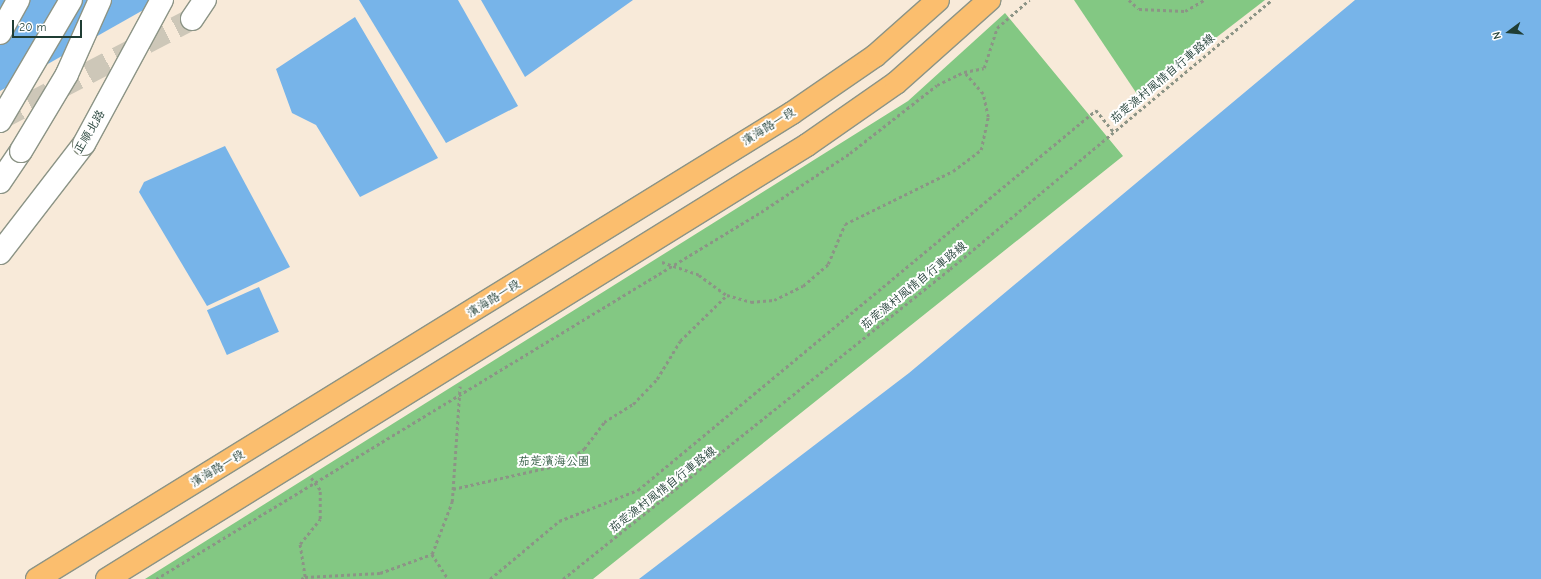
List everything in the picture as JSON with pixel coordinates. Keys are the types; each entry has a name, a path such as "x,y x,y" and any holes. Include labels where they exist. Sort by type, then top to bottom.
{"main road":[{"name":"濱海路一段","path":"37,579 626,217 875,56 938,0"},
{"path":"107,579 458,363 807,144 896,83 989,0"},
{"path":"626,217 638,251"}],"street":[{"path":"0,33 18,0"},
{"path":"0,121 72,0"},
{"path":"0,182 21,151 67,74 100,0"},
{"name":"正順北路","path":"0,253 84,144 162,0"},
{"path":"192,19 205,0"}],"path":[{"path":"156,579 461,395 850,153 937,86 964,72 984,68 997,28 1029,0"},
{"path":"1129,0 1139,9 1185,11 1204,0"},
{"name":"茄萣漁村風情自行車路線","path":"563,579 699,473 1114,132 1272,0"},
{"path":"638,251 699,275 727,295 751,302 774,300 803,286 828,264 845,224 953,171 981,150 988,116 983,94 964,72"},
{"path":"490,579 559,522 638,490 1096,110 1114,132"},
{"path":"453,489 562,464 584,449 604,422 633,404 657,379 680,341 727,295"},
{"path":"301,579 305,577 380,573 432,554 452,502 461,395 458,363"},
{"path":"299,461 320,490 320,519 300,544 305,577"},
{"path":"432,554 448,579"}],"green space":[{"path":"1074,0 1265,0 1139,97"},
{"name":"茄萣濱海公園","path":"1005,13 1123,156 593,579 145,579 908,101"}],"water":[{"path":"0,0 161,0 0,91"},
{"path":"359,0 458,0 518,106 446,143"},
{"path":"481,0 633,0 525,77"},
{"path":"1355,0 1541,0 1541,579 639,579 909,373"},
{"path":"355,17 438,158 360,197 316,125 292,113 276,69"},
{"path":"225,146 290,267 207,306 139,192 144,182"},
{"path":"259,287 279,332 227,355 207,310"}],"tunnel":[{"path":"0,119 192,19"}]}
